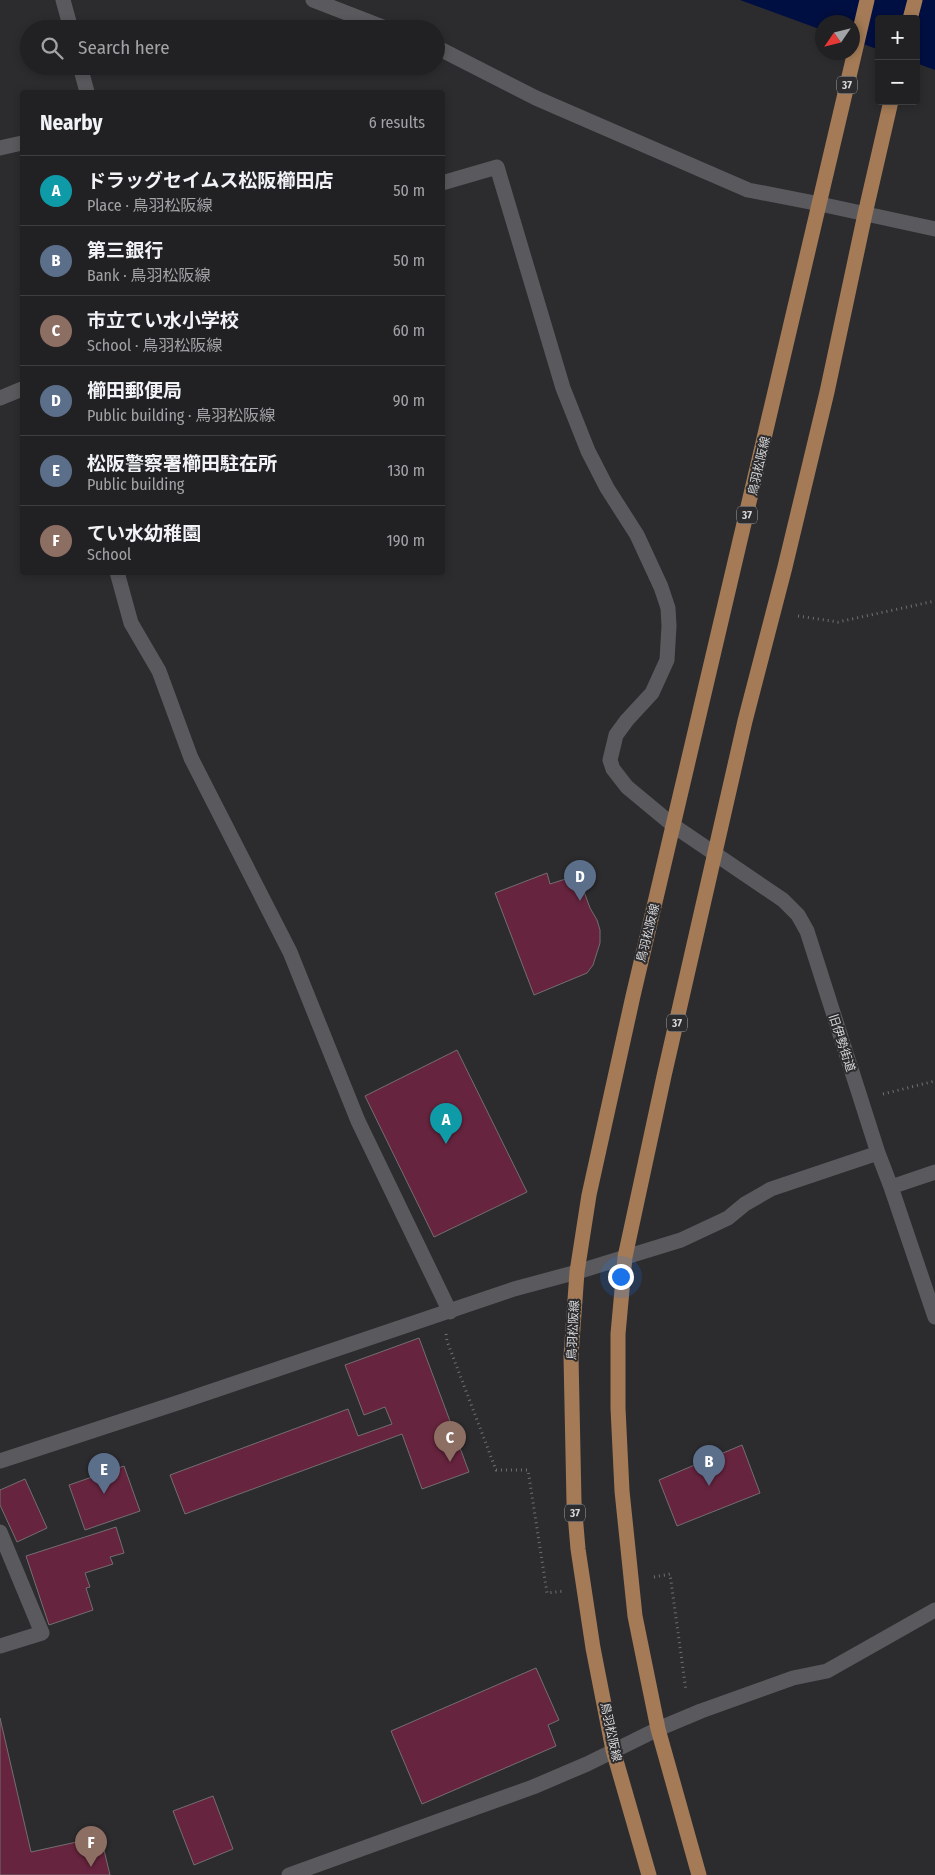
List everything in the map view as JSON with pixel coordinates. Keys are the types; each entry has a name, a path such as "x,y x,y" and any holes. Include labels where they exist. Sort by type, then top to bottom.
{"main road":[{"name":"鳥羽松阪線","path":"649,1875 613,1750 578,1549 574,1502 571,1356 577,1272 589,1195 633,996 867,0"},
{"path":"911,15 915,0"},
{"name":"37","path":"698,1875 658,1729 635,1616 622,1491 618,1408 618,1334 625,1257 745,721 785,567 824,402 890,105"}],"street":[{"path":"63,0 69,20"},
{"path":"312,0 364,20"},
{"path":"445,52 536,98 748,190 935,229"},
{"path":"82,75 86,90"},
{"path":"0,148 20,143"},
{"name":"旧伊勢街道","path":"445,181 497,167 567,397 592,458 607,488 637,535 661,587 668,608 667,660 652,693 627,720 616,736 610,760 613,769 627,787 674,826 783,900 798,915 807,931 860,1099 935,1317"},
{"path":"0,398 20,390"},
{"path":"118,575 131,623 159,671 191,758 290,952 358,1121 450,1312"},
{"path":"0,1461 450,1312 514,1289 681,1240 728,1218 745,1204 771,1189 878,1153"},
{"path":"891,1187 935,1172"},
{"path":"0,1532 42,1633 0,1646"},
{"path":"290,1875 533,1787 701,1711 793,1678 827,1671 935,1610"}],"path":[{"path":"798,616 838,622 935,601"},
{"path":"860,1099 935,1081"},
{"path":"450,1312 446,1324 447,1341 496,1470 528,1470 547,1593"},
{"path":"670,1574 686,1691"}],"shaded area":[{"path":"740,0 935,0 935,70 920,64 920,15 875,15 875,48 860,43 860,15 815,15 815,27"}],"building":[{"path":"547,873 550,884 578,875 590,908 597,920 600,930 600,943 593,965 587,973 534,995 495,893"},
{"path":"457,1050 527,1192 434,1237 365,1096"},
{"path":"419,1338 469,1472 422,1489 402,1434 185,1514 170,1475 348,1409 358,1436 392,1424 385,1407 364,1415 345,1365"},
{"path":"742,1445 760,1493 677,1526 659,1480"},
{"path":"124,1466 140,1511 85,1530 69,1485"},
{"path":"25,1479 47,1528 17,1542 0,1505 0,1490"},
{"path":"116,1527 124,1553 110,1557 113,1564 85,1573 90,1587 86,1588 93,1610 49,1625 26,1556"},
{"path":"536,1668 559,1720 548,1725 556,1746 422,1804 391,1731"},
{"path":"0,1718 31,1852 95,1838 97,1847 103,1846 110,1875 0,1875"},
{"path":"213,1796 233,1849 194,1865 173,1811"}],"place":[{"name":"櫛田郵便局","path":"580,901"},
{"name":"ドラッグセイムス松阪櫛田店","path":"446,1144"},
{"name":"市立てい水小学校","path":"450,1462"},
{"name":"第三銀行","path":"709,1486"},
{"name":"松阪警察署櫛田駐在所","path":"104,1494"},
{"name":"てい水幼稚園","path":"91,1867"}]}
